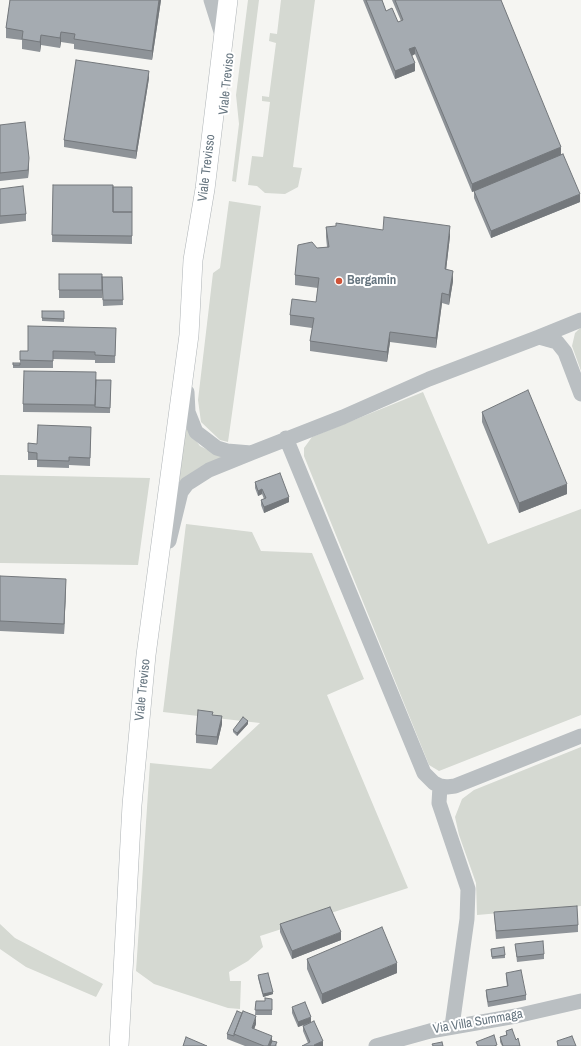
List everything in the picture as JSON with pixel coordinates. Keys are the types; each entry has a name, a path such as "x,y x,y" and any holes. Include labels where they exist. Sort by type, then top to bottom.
{"main road":[{"name":"Viale Trevisso","path":"189,335 193,260 204,189 228,0"},
{"name":"Viale Treviso","path":"119,1046 132,805 146,655 189,335 202,274 215,191 226,85 237,0"}],"street":[{"path":"211,0 223,37"},
{"path":"226,85 224,71 233,0"},
{"path":"146,655 162,595 169,539 181,492 187,484 204,474 286,438 343,417 429,379 581,320"},
{"path":"189,335 191,355 187,405 190,420 196,432 216,448 227,451 251,453"},
{"path":"539,337 557,342 565,352 581,394"},
{"path":"286,438 424,773 434,783 440,786 455,786 581,736"},
{"path":"440,786 439,803 464,875 468,899 452,1026"},
{"name":"Via Villa Summaga","path":"376,1046 452,1026 516,1016 581,1001"}],"shaded area":[{"path":"248,0 259,0 236,182 232,181 239,124 236,95"},
{"path":"281,0 315,0 293,167 302,168 298,187 285,194 265,193 257,186 248,185 252,156 263,157 270,102 262,101 262,96 269,97 276,43 269,41 270,33 277,34"},
{"path":"229,201 261,206 228,442 220,440 201,422 198,400 213,273 220,268"},
{"path":"581,327 581,371 572,346 575,333"},
{"path":"423,392 488,544 581,509 581,715 439,771 429,765 304,456 304,448 312,437"},
{"path":"186,428 200,446 224,458 199,468 179,482"},
{"path":"0,475 150,478 138,565 0,563"},
{"path":"186,524 252,532 261,551 312,553 364,679 327,695 408,888 260,936 263,947 248,961 229,972 230,981 241,981 240,1009 228,1008 154,984 136,971 150,763 211,769 260,723 163,712"},
{"path":"581,747 581,906 477,915 476,883 459,835 455,817 462,799 474,790"},
{"path":"0,924 15,938 103,984 96,997 26,967 0,949"}],"building":[{"path":"10,0 159,0 152,51 74,39 75,34 61,32 60,38 41,35 40,42 22,39 23,31 6,28"},
{"path":"366,0 382,0 386,11 392,8 398,22 403,20 395,0 501,0 561,147 472,184 415,47 409,49 415,63 395,71"},
{"path":"76,60 149,71 136,151 64,140"},
{"path":"25,122 29,158 28,170 0,173 0,125"},
{"path":"563,154 580,194 491,231 474,191"},
{"path":"53,185 113,185 113,212 132,212 132,236 52,235"},
{"path":"23,186 26,214 0,216 0,189"},
{"path":"113,187 132,187 132,212 113,212"},
{"path":"384,217 450,226 445,269 453,271 449,295 442,293 436,338 390,332 387,352 310,341 314,318 290,315 292,299 316,302 319,278 295,275 298,245 312,242 317,248 329,247 326,227 336,226 336,223 383,230"},
{"path":"59,274 102,274 102,290 59,290"},
{"path":"102,277 122,277 123,300 103,300"},
{"path":"42,311 64,311 64,319 42,318"},
{"path":"28,326 116,328 115,356 95,355 95,352 53,351 53,361 20,360 20,351 28,351"},
{"path":"13,363 20,363 20,365 13,365"},
{"path":"24,371 96,372 95,405 23,404"},
{"path":"96,380 111,380 110,408 95,407"},
{"path":"528,390 567,484 519,503 482,412"},
{"path":"38,425 91,427 90,458 69,457 69,461 37,460 37,453 28,452 28,443 37,444"},
{"path":"280,473 289,497 264,507 261,500 266,498 262,489 258,491 255,482"},
{"path":"0,576 66,579 64,624 0,621"},
{"path":"198,710 213,712 212,715 222,716 217,737 196,735"},
{"path":"243,717 248,721 237,733 233,730"},
{"path":"577,906 578,925 496,931 494,912"},
{"path":"330,907 341,932 292,951 280,924"},
{"path":"382,927 397,963 322,994 307,959"},
{"path":"543,941 544,954 517,957 515,944"},
{"path":"504,947 505,955 492,957 491,949"},
{"path":"521,970 526,995 488,1002 486,990 508,986 506,973"},
{"path":"268,973 273,992 263,994 258,975"},
{"path":"265,998 272,999 272,1010 255,1010 256,1001 265,1001"},
{"path":"305,1002 311,1017 298,1022 292,1007"},
{"path":"237,1011 242,1013 234,1036 227,1034"},
{"path":"243,1011 256,1016 252,1028 272,1036 268,1046 264,1046 234,1034"},
{"path":"314,1021 323,1041 314,1045 315,1046 302,1046 310,1042 303,1026"},
{"path":"512,1029 516,1040 518,1038 520,1046 503,1046 500,1037 507,1035 506,1031"},
{"path":"494,1035 497,1045 478,1046 476,1042"},
{"path":"572,1036 576,1046 558,1046 557,1041"},
{"path":"186,1037 207,1046 183,1046"},
{"path":"272,1041 277,1042 275,1046 270,1046"},
{"path":"442,1042 443,1046 433,1046 432,1044"}],"place":[{"name":"Bergamin","path":"339,281"}]}
